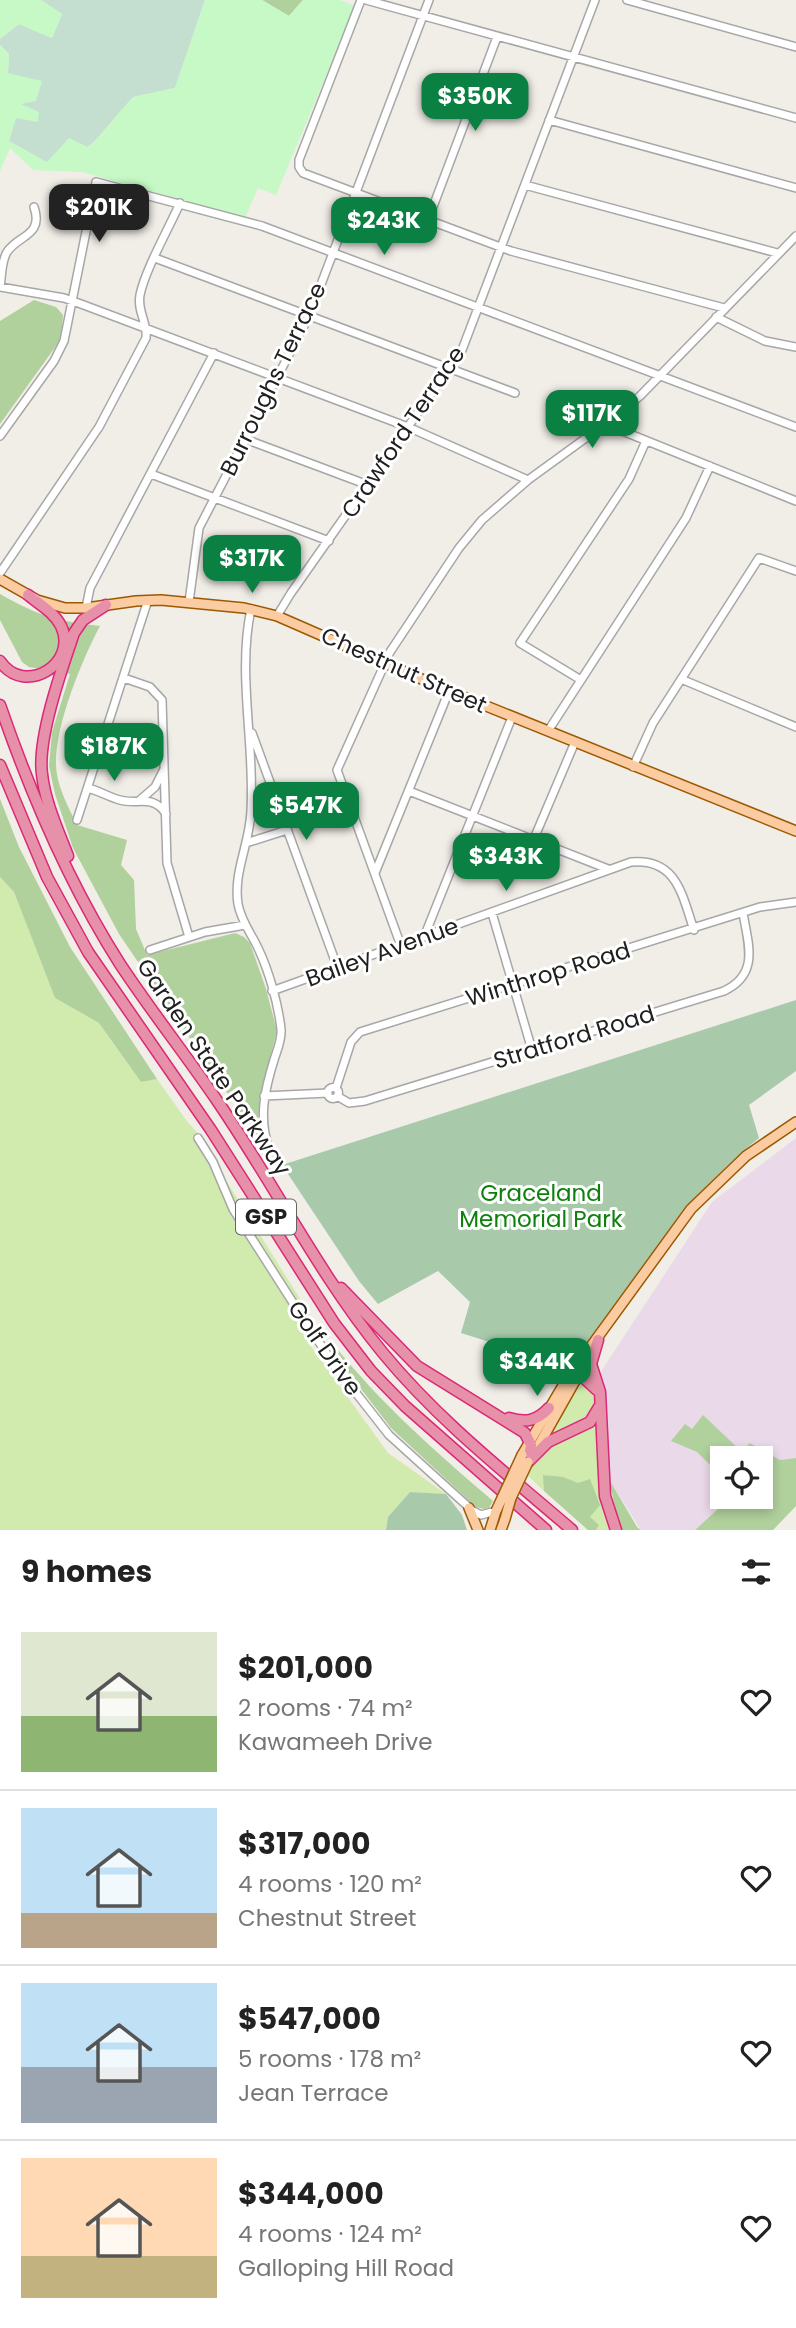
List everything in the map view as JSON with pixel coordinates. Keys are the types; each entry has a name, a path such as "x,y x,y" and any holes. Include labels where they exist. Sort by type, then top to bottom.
{"highway":[{"path":"28,595 59,622 64,636 63,651"},
{"path":"85,903 47,798 41,773 41,752 44,733 74,633 83,620 106,605"},
{"path":"0,661 12,673 32,677 51,669 63,651 72,624 86,608"},
{"name":"Garden State Parkway","path":"0,705 43,816 85,903 128,975 218,1102 314,1255 368,1334 406,1380 467,1438 572,1530"},
{"name":"Garden State Parkway","path":"0,765 47,877 75,930 101,972 211,1130 348,1343 405,1406 545,1530"},
{"path":"0,785 47,877"},
{"path":"314,1255 342,1289 412,1363 523,1431 530,1439 525,1458"},
{"path":"598,1340 591,1364 600,1400 604,1491 616,1530"},
{"path":"525,1458 548,1442 590,1422 600,1400 593,1385 574,1375"},
{"path":"492,1411 512,1419 527,1421 538,1418 549,1408"}],"main road":[{"name":"Chestnut Street","path":"0,579 54,606 86,608 148,600 251,609 277,616 449,691 796,831"},
{"path":"530,1439 549,1408 691,1209 746,1156 796,1122"},
{"path":"490,1530 496,1511 574,1375"},
{"path":"501,1530 525,1458"},
{"path":"496,1511 511,1498"},
{"path":"469,1508 478,1530"}],"street":[{"path":"724,308 501,247 306,174 299,167 299,160 364,0 796,118"},
{"name":"Burroughs Terrace","path":"189,602 197,535 309,316 429,0"},
{"name":"Crawford Terrace","path":"277,616 463,350 595,0"},
{"path":"627,0 796,47"},
{"path":"428,220 497,37"},
{"path":"549,120 796,188"},
{"path":"0,436 60,351 74,301 96,183 262,226 796,427"},
{"path":"524,185 777,253"},
{"path":"0,573 99,426 146,338 140,295 180,203"},
{"path":"34,207 34,228 6,254 0,287 74,301 408,427 528,480"},
{"path":"401,946 337,770 390,652 459,548 490,512 640,396 796,236"},
{"path":"155,258 515,393"},
{"path":"716,317 765,341 796,347"},
{"path":"86,608 90,588 214,353"},
{"path":"605,424 796,501"},
{"path":"245,439 368,485"},
{"path":"581,681 520,643 629,479 646,441"},
{"path":"548,731 686,518 710,466"},
{"path":"150,474 329,541"},
{"path":"633,767 653,723 759,558 796,571"},
{"path":"77,820 148,600"},
{"path":"251,609 246,648 252,803 237,886 239,907 260,953 280,1023 281,1038 264,1096 264,1128 269,1148"},
{"path":"124,678 150,687 160,698 168,869 188,937"},
{"path":"681,679 796,727"},
{"path":"375,874 449,691"},
{"path":"424,937 512,717"},
{"path":"249,724 338,969"},
{"path":"533,841 575,742"},
{"path":"139,800 155,786 165,764"},
{"path":"88,788 124,801 139,800 157,804 166,814"},
{"path":"409,791 609,870"},
{"path":"246,843 287,830"},
{"name":"Bailey Avenue","path":"272,991 626,863 640,861 666,870 677,884 694,930"},
{"name":"Winthrop Road","path":"337,1092 351,1042 357,1034 743,913 796,902"},
{"path":"492,913 532,1049"},
{"name":"Stratford Road","path":"264,1096 328,1093 331,1098 337,1092 349,1102 365,1101 732,988 745,974 750,959 743,913"},
{"path":"150,950 188,937 245,925"},
{"name":"Golf Drive","path":"198,1138 213,1162 233,1209 338,1370 389,1435 469,1508"},
{"path":"469,1508 481,1515 496,1511"}],"shaded area":[{"path":"796,1138 796,1458 780,1460 773,1456 773,1446 755,1446 750,1443 747,1446 730,1446 692,1429 672,1441 697,1452 710,1465 710,1509 718,1509 695,1530 641,1530 609,1479 600,1373 712,1202"}],"green space":[{"path":"0,0 41,0 62,14 52,38 19,24 0,39"},
{"path":"41,0 205,0 175,88 133,97 94,142 87,147 69,139 47,163 9,141 20,104 8,73 9,54 0,45 0,39 19,24 52,38 62,14"},
{"path":"205,0 262,0 289,16 303,0 340,0 355,6 276,195 258,188 245,218 82,172 33,170 10,148 0,171 0,45 9,54 8,73 42,81 36,101 21,104 39,112 38,122 16,118 9,141 47,162 69,138 87,147 94,142 133,97 175,88"},
{"path":"262,0 303,0 289,16"},
{"path":"34,300 56,307 63,315 61,339 0,424 0,321"},
{"path":"0,594 48,616 100,626 78,674 60,731 56,764 60,788 77,825 127,840 121,865 134,880 136,929 147,955 235,933 250,943 277,1031 260,1097 260,1141 119,934 73,848 55,794 49,766 52,732 70,674 29,667 22,662 0,620"},
{"path":"0,799 19,847 70,947 157,1079 141,1082 99,1023 55,998 14,892 0,877"},
{"path":"0,877 14,892 55,998 99,1023 141,1082 157,1079 186,1120 208,1145 225,1179 319,1329 305,1338 388,1453 446,1494 410,1492 388,1517 386,1530 0,1530"},
{"name":"Graceland Memorial Park","path":"796,1000 796,1071 749,1105 759,1138 704,1189 680,1217 635,1276 572,1368 461,1333 470,1302 438,1271 378,1304 359,1281 282,1165"},
{"path":"330,1344 334,1345 410,1427 493,1501 489,1508 476,1507 391,1428 329,1347"},
{"path":"579,1382 588,1388 593,1396 593,1416 552,1436 554,1426"},
{"path":"703,1415 736,1446 710,1446 710,1465 697,1452 671,1441 685,1424 692,1429"},
{"path":"594,1422 597,1423 600,1491 612,1530 596,1530 599,1525 590,1518 580,1484 544,1475 544,1491 527,1475 538,1455 547,1446"},
{"path":"773,1456 780,1460 796,1458 796,1506 773,1530 695,1530 718,1509 773,1509"},
{"path":"543,1475 563,1477 578,1483 590,1479 600,1505 590,1517 599,1525 596,1530 588,1530 544,1491"},
{"path":"609,1479 641,1530 622,1530 619,1527"},
{"path":"410,1492 446,1494 462,1515 467,1530 386,1530 388,1517"}]}
